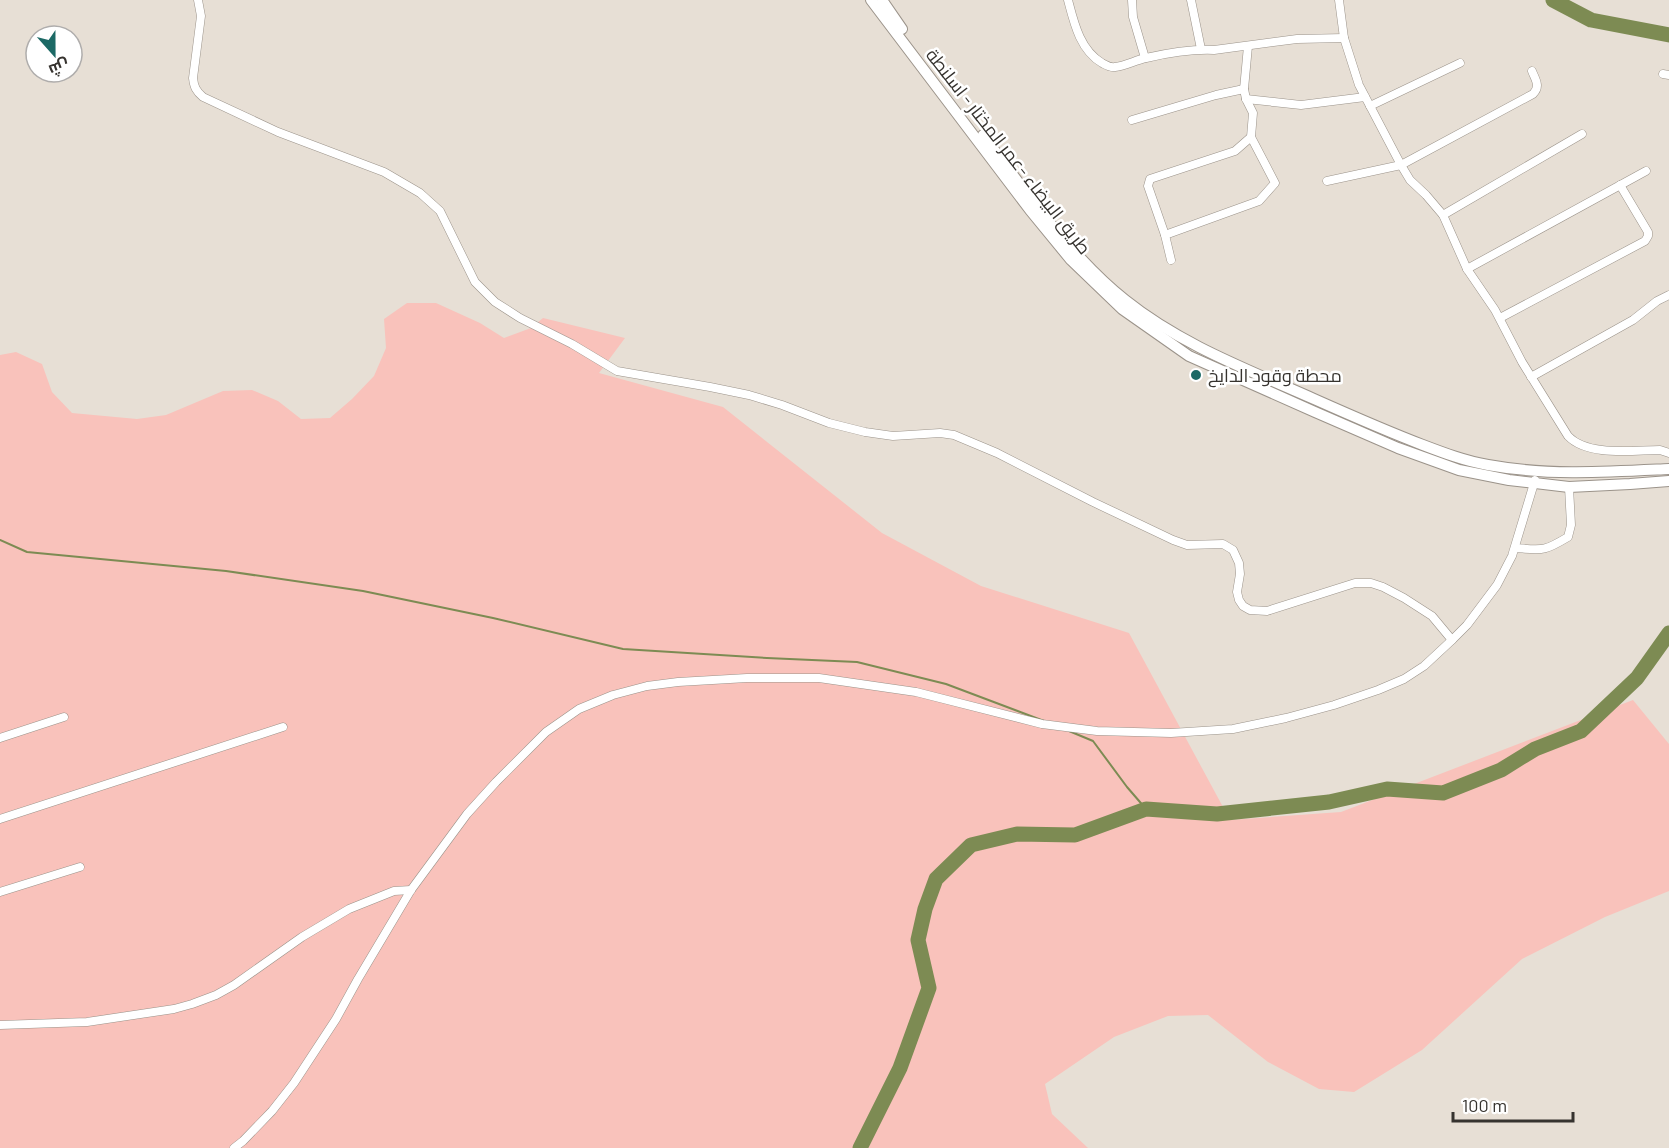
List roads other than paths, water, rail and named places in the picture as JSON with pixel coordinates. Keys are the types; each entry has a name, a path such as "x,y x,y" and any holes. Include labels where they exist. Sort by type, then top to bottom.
{"main road":[{"name":"طريق البيضاء -عمر المختار - اسلنطة","path":"871,0 1030,210 1071,260 1122,309 1189,356 1398,448 1459,470 1509,480 1669,469"},
{"name":"طريق البيضاء -عمر المختار - اسلنطة","path":"882,0 985,138 1058,230 1101,279 1138,310 1194,345 1397,435 1452,456 1569,487 1669,481"}],"street":[{"path":"198,0 201,16 193,78 198,93 278,132 384,172 411,187 440,211 475,282 495,302 617,371 749,395 829,423 865,432 893,436 940,433 954,435 997,453 1173,540 1187,545 1223,544 1233,550 1239,563 1237,592 1243,606 1250,610 1267,611 1356,583 1371,583 1383,587 1432,616 1452,640"},
{"path":"1068,0 1084,47 1097,60 1115,67 1145,58 1201,49 1214,50 1297,39 1344,38"},
{"path":"1132,0 1133,17 1145,58"},
{"path":"1191,0 1201,49"},
{"path":"1339,0 1344,38 1365,97 1410,180 1443,215 1467,269 1500,318 1531,377 1568,436 1583,447 1660,450 1669,453"},
{"path":"1165,235 1258,201 1275,183 1251,137 1252,113 1244,89 1248,46"},
{"path":"1370,106 1460,63"},
{"path":"1327,181 1401,165 1533,93 1537,90 1538,85 1532,70"},
{"path":"1132,120 1244,89"},
{"path":"1246,99 1301,105 1365,97"},
{"path":"1443,215 1582,134"},
{"path":"1171,260 1148,186 1150,179 1235,151 1251,137"},
{"path":"1467,269 1646,171"},
{"path":"1500,318 1645,241 1648,236 1647,232 1620,185"},
{"path":"1531,377 1633,320 1657,301 1669,295"},
{"path":"234,1148 272,1111 294,1083 336,1019 411,890 466,814 546,732 579,709 613,695 647,686 747,678 819,678 916,692 1049,725 1097,731 1181,733 1233,729 1295,716 1367,694 1404,679 1424,666 1452,640 1467,625 1497,585 1512,556 1535,477"},
{"path":"1515,548 1542,550 1568,537 1571,525 1569,487"},
{"path":"0,738 64,717"},
{"path":"0,819 282,728"},
{"path":"0,892 80,867"},
{"path":"0,1025 87,1022 174,1009 192,1004 234,985 302,937 349,909 394,891 411,890"}],"waterway":[{"path":"1553,0 1591,20 1669,35"},
{"path":"0,540 27,552 226,571 363,591 493,618 623,649 857,662 946,684 1044,721"},
{"path":"860,1148 900,1068 929,988 918,940 925,909 936,879 971,845 1017,834 1075,835 1146,809 1217,814 1329,802 1387,789 1443,793 1501,770 1535,749 1581,731 1637,678 1669,633"},
{"path":"1069,731 1093,741 1146,809"}],"place":[{"name":"محطة وقود الدايخ","path":"1196,375"}]}
